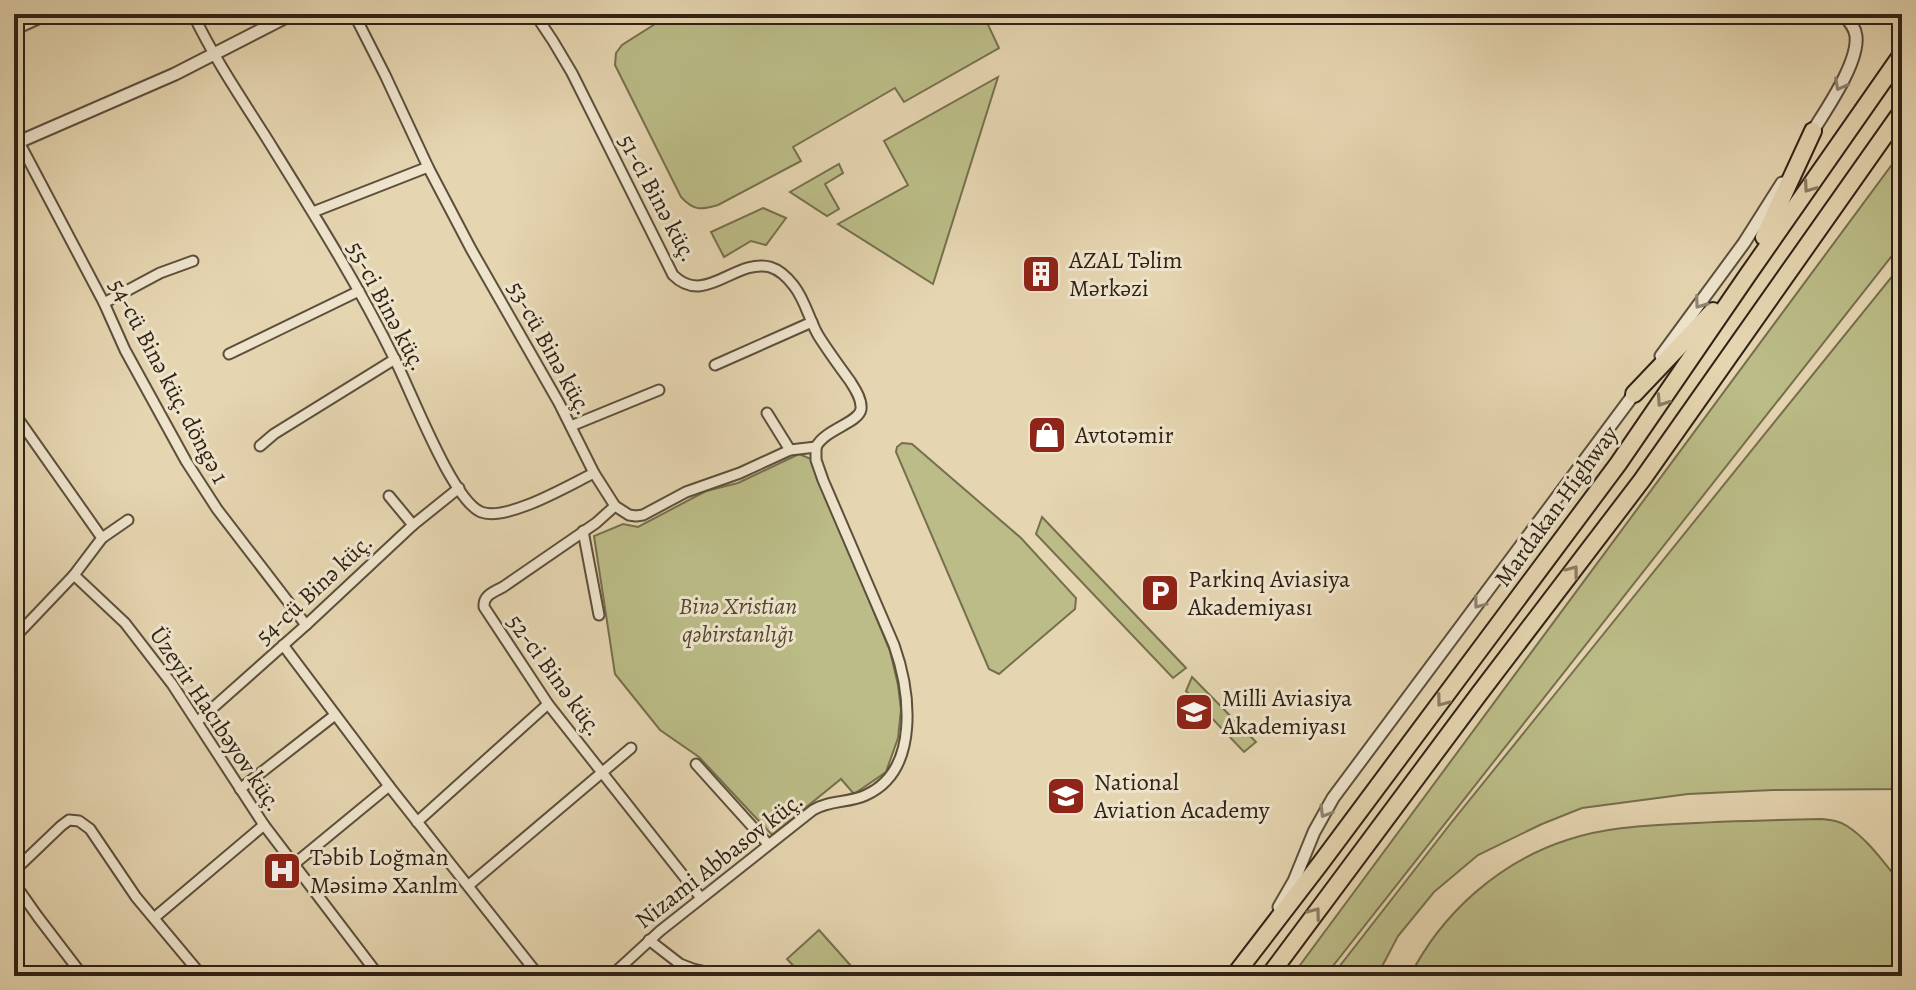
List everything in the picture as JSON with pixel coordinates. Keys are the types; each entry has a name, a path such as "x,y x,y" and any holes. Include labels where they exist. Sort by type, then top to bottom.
{"highway":[{"name":"Mardakan Highway","path":"1238,970 1618,464 1902,54"},
{"path":"1269,976 1642,480 1902,111"},
{"path":"1634,394 1747,276 1813,131"}],"street":[{"path":"14,30 49,14"},
{"name":"55-ci Binə küç.","path":"193,14 214,54 359,291 395,359 436,450 468,502 479,511 503,513 533,503 594,473"},
{"path":"17,143 136,92 292,14"},
{"name":"53-cü Binə küç.","path":"354,14 471,249 615,506"},
{"name":"51-ci Binə küç.","path":"535,14 572,73 673,275 681,283 697,286 748,269 769,267 780,272 796,287 812,322 860,399 861,408 855,419 827,434 816,447"},
{"path":"1238,970 1289,890 1314,832 1333,798 1634,394 1767,207 1837,91 1855,50 1853,25 1843,14"},
{"name":"54-cü Binə küç. döngə 1","path":"17,143 186,461 217,509 306,625"},
{"path":"313,212 428,167"},
{"path":"104,303 160,273 193,261"},
{"path":"229,354 359,291"},
{"path":"715,365 812,322"},
{"path":"260,446 274,434 395,359"},
{"path":"571,426 659,390"},
{"path":"14,413 102,538"},
{"path":"767,413 790,450"},
{"path":"615,506 629,515 643,515 686,492 740,473 790,450 816,447"},
{"name":"Nizami Abbasov küç.","path":"611,976 649,940 820,806 864,796 875,790 891,775 902,751 908,714 902,668 823,480 816,460 816,447"},
{"name":"54-cü Binə küç.","path":"198,721 413,525 459,488"},
{"path":"389,496 413,525"},
{"name":"52-ci Binə küç.","path":"615,506 484,599 484,607 548,704 701,898"},
{"path":"14,638 74,575 102,538 128,520"},
{"path":"583,531 599,615"},
{"name":"Üzeyir Hacıbəyov küç.","path":"74,575 125,623 172,684 264,825 379,976"},
{"path":"283,645 389,786 539,976"},
{"path":"417,822 548,704"},
{"path":"240,789 335,715"},
{"path":"469,885 631,748"},
{"path":"696,764 768,844"},
{"path":"293,865 389,786"},
{"path":"14,871 61,826 69,820 79,821 90,829 136,897 202,976"},
{"path":"154,918 264,825"},
{"path":"14,883 83,976"},
{"path":"649,940 680,964 725,976"}],"green space":[{"path":"671,14 983,14 999,48 904,102 895,88 793,147 801,161 718,205 698,208 681,197 615,65 616,53 622,45"},
{"path":"998,77 933,284 838,224 908,185 884,141"},
{"path":"1902,151 1902,243 1325,976 1292,976"},
{"path":"839,164 843,173 825,184 839,209 827,216 790,192"},
{"path":"763,208 786,218 766,245 751,241 724,257 711,232"},
{"path":"1902,264 1902,789 1688,794 1582,808 1478,855 1434,892 1398,936 1377,976 1332,976 1451,823"},
{"path":"902,443 912,444 1021,538 1076,598 1075,609 999,674 989,669 896,452"},
{"name":"Binə Xristian qəbirstanlığı","path":"799,454 811,459 890,651 901,710 898,738 886,772 854,794 841,779 772,835 699,757 660,730 615,674 594,536 623,524 638,527 706,491 738,483"},
{"path":"1042,517 1186,668 1173,678 1036,534"},
{"path":"1192,677 1256,742 1244,752 1186,691"},
{"path":"1822,819 1841,823 1855,832 1870,845 1902,884 1902,976 1410,976 1438,931 1475,893 1518,862 1567,840 1634,827"},
{"path":"819,930 860,976 803,976 787,959"}],"place":[{"name":"AZAL Təlim Mərkəzi","path":"1041,274"},
{"name":"Avtotəmir","path":"1047,435"},
{"name":"Parkinq Aviasiya Akademiyası","path":"1160,593"},
{"name":"Milli Aviasiya Akademiyası","path":"1194,712"},
{"name":"National Aviation Academy","path":"1066,796"},
{"name":"Təbib Loğman Məsimə Xanlm","path":"282,871"}]}
